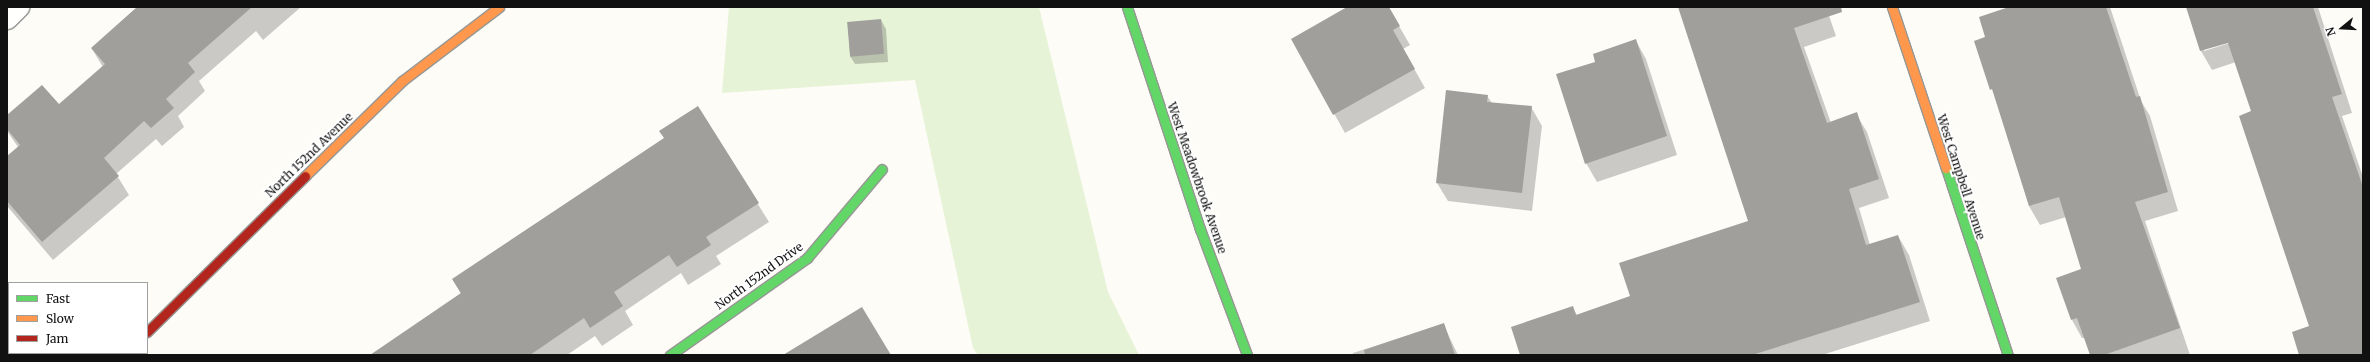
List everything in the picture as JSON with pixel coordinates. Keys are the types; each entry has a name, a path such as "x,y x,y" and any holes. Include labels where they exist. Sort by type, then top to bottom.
{"street":[{"path":"7,18 18,7"},
{"name":"North 152nd Avenue","path":"148,331 402,81 499,7"},
{"name":"West Meadowbrook Avenue","path":"1127,7 1200,229 1247,355"},
{"name":"West Campbell Avenue","path":"1892,7 2008,355"},
{"name":"North 152nd Drive","path":"670,355 807,258 882,168"}],"green space":[{"path":"729,7 1039,7 1108,292 1139,355 978,355 973,348 915,80 722,93"}],"building":[{"path":"137,7 252,7 188,63 195,72 166,99 174,108 151,128 144,121 104,158 119,176 42,242 7,201 7,156 20,145 7,129 7,115 42,85 59,104 105,64 91,48"},
{"path":"1347,7 1389,7 1400,26 1393,30 1415,69 1333,115 1291,39"},
{"path":"1678,7 1841,7 1842,12 1794,28 1827,123 1857,112 1879,179 1849,189 1866,245 1898,235 1920,302 1752,355 1520,355 1511,327 1573,306 1576,315 1630,296 1619,263 1748,221"},
{"path":"2009,7 2106,7 2136,97 2140,96 2168,192 2135,202 2180,328 2104,355 2090,355 2077,318 2071,320 2056,278 2081,269 2059,197 2029,206 1992,89 1990,90 1974,41 1985,37 1979,17"},
{"path":"2186,7 2313,7 2342,94 2332,97 2363,187 2363,355 2299,355 2292,332 2309,326 2239,116 2251,111 2228,43 2200,51"},
{"path":"881,19 884,54 850,57 847,22"},
{"path":"1636,39 1667,136 1585,164 1556,74 1595,62 1593,54"},
{"path":"1446,90 1488,95 1487,102 1532,106 1522,193 1436,183"},
{"path":"698,106 759,203 706,237 711,245 677,267 669,255 614,292 623,306 590,328 584,318 530,355 370,355 461,293 452,279 664,138 659,131"},
{"path":"862,307 891,355 783,355"},
{"path":"1444,323 1455,355 1365,355 1364,350"}],"traffic: fast":[{"path":"1127,7 1200,229 1247,355"},
{"path":"1946,168 2008,355"},
{"path":"670,355 807,258 882,169"}],"traffic: slow":[{"path":"305,176 402,81 499,7"},
{"path":"1892,7 1946,168"}],"traffic: jam":[{"path":"148,331 305,176"}]}
